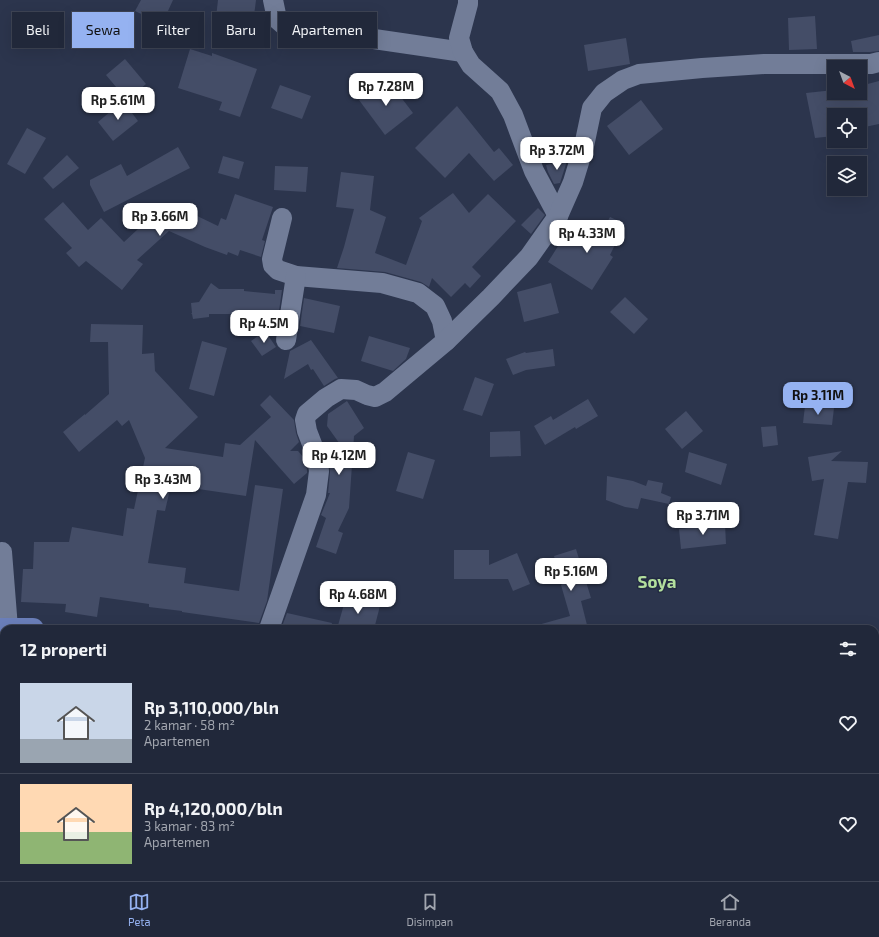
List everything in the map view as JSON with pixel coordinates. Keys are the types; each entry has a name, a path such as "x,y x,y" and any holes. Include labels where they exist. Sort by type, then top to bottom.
{"street":[{"path":"468,0 459,38 463,52 471,65 500,91 513,115 534,171 558,216"},
{"path":"273,1 277,19 285,26 463,52"},
{"path":"270,625 316,495 319,471 317,457 307,431 305,420 307,414 326,398 341,389 356,390 367,396 375,397 385,392 446,341 529,257 558,216 573,182 584,146 592,108 604,93 623,80 639,74 764,64 870,64 879,62"},
{"path":"282,218 272,259 273,265 278,270 296,276 382,283 418,293 435,306 442,321 446,341"},
{"path":"286,340 296,276"},
{"path":"2,552 4,625"}],"building":[{"path":"141,0 173,0 168,12 142,12 142,14 135,11"},
{"path":"218,0 256,0 254,12 217,12"},
{"path":"815,16 817,49 789,50 788,18"},
{"path":"879,35 879,51 853,52 851,41"},
{"path":"626,38 630,64 588,71 584,45"},
{"path":"190,49 212,56 212,53 257,69 240,117 219,110 222,102 178,88"},
{"path":"125,59 146,84 127,100 106,75"},
{"path":"387,79 413,113 385,135 359,100"},
{"path":"879,81 879,124 867,127 867,108 827,108 827,137 815,138 806,93 827,91 827,100 867,100 867,84"},
{"path":"280,85 311,96 302,119 271,108"},
{"path":"641,100 663,129 629,155 607,126"},
{"path":"123,101 138,121 113,141 98,122"},
{"path":"457,106 494,152 499,148 513,165 494,181 469,153 445,178 415,148"},
{"path":"27,128 46,138 25,174 7,164"},
{"path":"178,147 190,168 104,212 90,185 90,180 121,164 127,176"},
{"path":"67,155 79,168 53,189 43,178"},
{"path":"223,156 244,162 239,179 218,173"},
{"path":"566,160 560,183 554,184 546,165"},
{"path":"275,166 308,167 306,192 274,190"},
{"path":"341,172 374,176 370,210 386,217 375,253 406,265 422,221 419,218 453,193 469,213 488,194 516,221 472,267 481,276 470,288 465,283 451,297 432,278 429,287 421,282 385,272 337,268 354,209 336,207"},
{"path":"235,194 273,207 262,240 265,241 261,257 240,250 238,256 228,252 227,255 169,231 137,260 143,264 122,290 86,261 79,267 66,253 72,248 44,219 63,202 88,230 101,218 124,242 165,204 185,225 191,213 218,226 221,218 226,220"},
{"path":"538,208 545,215 531,234 521,225"},
{"path":"610,217 625,224 610,255 613,257 592,290 548,262 567,232 572,232 595,246"},
{"path":"211,283 219,289 244,289 244,291 275,294 275,290 282,290 278,318 249,314 209,314 209,317 193,319 191,314 191,303 199,302"},
{"path":"551,283 559,313 524,322 517,292"},
{"path":"625,297 648,319 634,334 610,312"},
{"path":"304,298 340,306 334,333 300,326"},
{"path":"91,324 143,325 142,354 154,353 155,371 198,417 165,448 223,457 225,443 240,445 271,417 260,405 270,395 294,420 299,442 290,451 298,451 306,460 307,473 294,484 255,440 246,496 171,485 165,511 157,510 148,563 186,568 184,583 239,591 255,485 283,489 267,601 259,623 149,607 149,604 100,597 97,617 65,612 66,604 21,602 23,569 33,569 34,542 69,542 72,527 123,536 127,508 134,509 145,458 129,420 122,426 117,420 79,452 63,432 109,394 108,342 90,342"},
{"path":"265,331 276,347 262,356 251,341"},
{"path":"369,336 410,348 406,359 393,371 361,361"},
{"path":"311,340 338,378 324,386 308,364 284,379 290,351"},
{"path":"202,341 227,348 214,396 189,389"},
{"path":"553,349 555,366 526,370 513,375 506,359 525,352"},
{"path":"475,377 494,384 482,416 463,410"},
{"path":"588,399 598,416 576,429 575,427 545,445 534,426 551,416 553,420"},
{"path":"347,401 364,428 354,436 349,508 338,531 343,533 336,554 316,547 326,518 321,515 330,493 328,493 330,472 328,453 347,454 327,426 328,414"},
{"path":"805,406 834,408 832,425 803,423"},
{"path":"686,411 703,431 682,449 665,429"},
{"path":"776,426 778,445 763,447 761,427"},
{"path":"520,431 521,456 490,457 490,432"},
{"path":"842,451 831,461 868,462 866,483 848,482 838,539 814,535 824,479 812,481 808,457"},
{"path":"408,452 435,460 423,499 396,491"},
{"path":"689,452 727,464 721,485 685,472"},
{"path":"607,476 633,481 646,486 648,480 663,483 661,493 671,497 669,504 641,498 638,509 625,507 606,500"},
{"path":"725,524 726,544 681,549 679,529"},
{"path":"576,549 591,598 581,601 587,625 538,625 570,616 554,556"},
{"path":"454,550 489,550 489,565 517,553 530,584 513,591 508,579 454,579"},
{"path":"346,597 380,606 375,625 338,625"},
{"path":"287,613 332,623 332,625 282,625"}],"district":[{"name":"Soya","path":"657,582"}]}
